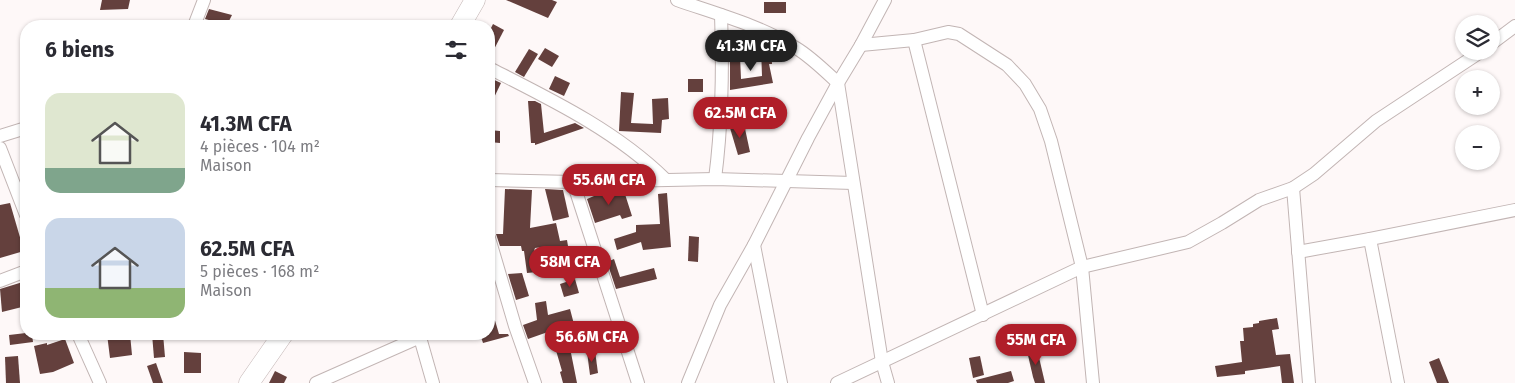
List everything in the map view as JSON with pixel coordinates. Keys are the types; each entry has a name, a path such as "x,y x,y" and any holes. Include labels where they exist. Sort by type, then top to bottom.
{"main road":[{"path":"463,20 475,0"},
{"path":"249,383 279,340"}],"street":[{"path":"196,20 204,0"},
{"path":"677,0 763,31 798,49 838,83 882,362 888,383"},
{"path":"688,383 720,305 754,245 838,83 861,45 884,0"},
{"path":"715,179 720,147 722,58 720,15"},
{"path":"1500,37 1515,26"},
{"path":"861,45 914,40 948,32 959,34 1007,65 1025,84 1040,109 1051,141 1082,267 1093,383"},
{"path":"914,40 983,315"},
{"path":"836,383 1082,267 1188,242 1222,224 1259,200 1293,188 1314,174 1376,121 1468,60"},
{"path":"495,71 579,116 621,142 645,160 665,179"},
{"path":"0,136 20,130"},
{"path":"0,148 20,200"},
{"path":"495,180 574,182 715,179 853,183"},
{"path":"574,182 638,383"},
{"path":"1293,188 1309,383"},
{"path":"1298,252 1515,210"},
{"path":"1370,239 1398,383"},
{"path":"754,245 781,383"},
{"path":"495,258 515,326 535,383"},
{"path":"0,281 20,273"},
{"path":"81,340 100,383"},
{"path":"316,383 408,340"},
{"path":"420,340 433,383"}],"building":[{"path":"102,0 130,0 128,9 100,10"},
{"path":"506,0 552,0 557,2 548,18"},
{"path":"764,2 786,2 786,13 764,13"},
{"path":"209,9 232,15 230,20 205,19"},
{"path":"495,25 504,30 495,47"},
{"path":"771,47 772,64 769,64 773,83 730,90 730,56 740,56 741,79 762,76 761,48"},
{"path":"545,48 559,56 552,67 538,59"},
{"path":"529,49 538,54 524,77 515,72"},
{"path":"555,76 570,83 564,96 549,89"},
{"path":"688,79 703,79 703,92 688,92"},
{"path":"495,80 501,83 495,96"},
{"path":"621,92 634,93 631,123 653,124 652,99 668,98 669,119 662,120 661,133 619,131"},
{"path":"528,101 535,101 541,104 544,133 575,123 584,128 535,145 535,143 531,143"},
{"path":"744,124 750,152 738,155 730,128"},
{"path":"495,131 500,131 500,143 495,143"},
{"path":"505,189 532,190 530,228 556,223 560,241 567,240 569,252 552,255 550,246 535,248 537,272 527,273 524,251 522,251 521,246 500,246 496,234 503,234"},
{"path":"545,189 563,190 569,217 553,221"},
{"path":"608,190 610,196 624,191 632,216 622,219 620,215 595,223 587,199"},
{"path":"667,193 671,247 643,250 641,242 617,250 614,239 636,232 636,225 660,224 658,194"},
{"path":"10,203 20,237 20,252 0,258 0,205"},
{"path":"689,236 699,237 698,262 688,261"},
{"path":"614,259 620,277 654,268 657,279 616,289 607,262"},
{"path":"522,273 529,296 516,300 508,274"},
{"path":"575,279 579,293 564,297 560,284"},
{"path":"20,283 20,308 2,312 0,289"},
{"path":"546,301 548,315 570,309 575,328 563,331 562,327 528,339 523,325 537,320 535,303"},
{"path":"1277,318 1279,329 1272,330 1276,355 1290,354 1294,383 1282,383 1280,366 1245,371 1245,374 1217,377 1215,366 1242,362 1240,341 1244,341 1243,328 1253,327 1253,324 1259,323 1259,321"},
{"path":"495,320 499,334 508,334 509,336 495,340"},
{"path":"20,334 20,340 33,340 33,342 10,345 9,335"},
{"path":"65,340 74,363 53,372 40,374 34,346 47,343 47,345"},
{"path":"108,340 131,340 132,355 110,358"},
{"path":"152,340 164,340 165,357 154,358"},
{"path":"482,340 494,340 483,343"},
{"path":"569,343 577,383 563,383 560,372 562,371 555,347"},
{"path":"1037,349 1045,383 1035,383 1033,377 1027,351"},
{"path":"595,351 598,373 590,375 587,352"},
{"path":"184,352 201,353 201,373 184,373"},
{"path":"18,356 20,383 6,383 5,357"},
{"path":"980,356 984,375 973,378 969,358"},
{"path":"1439,358 1449,383 1437,383 1429,362"},
{"path":"156,363 163,383 153,383 147,366"},
{"path":"275,371 287,377 284,383 269,383"},
{"path":"1011,371 1014,381 1008,383 977,383 976,380"}]}
